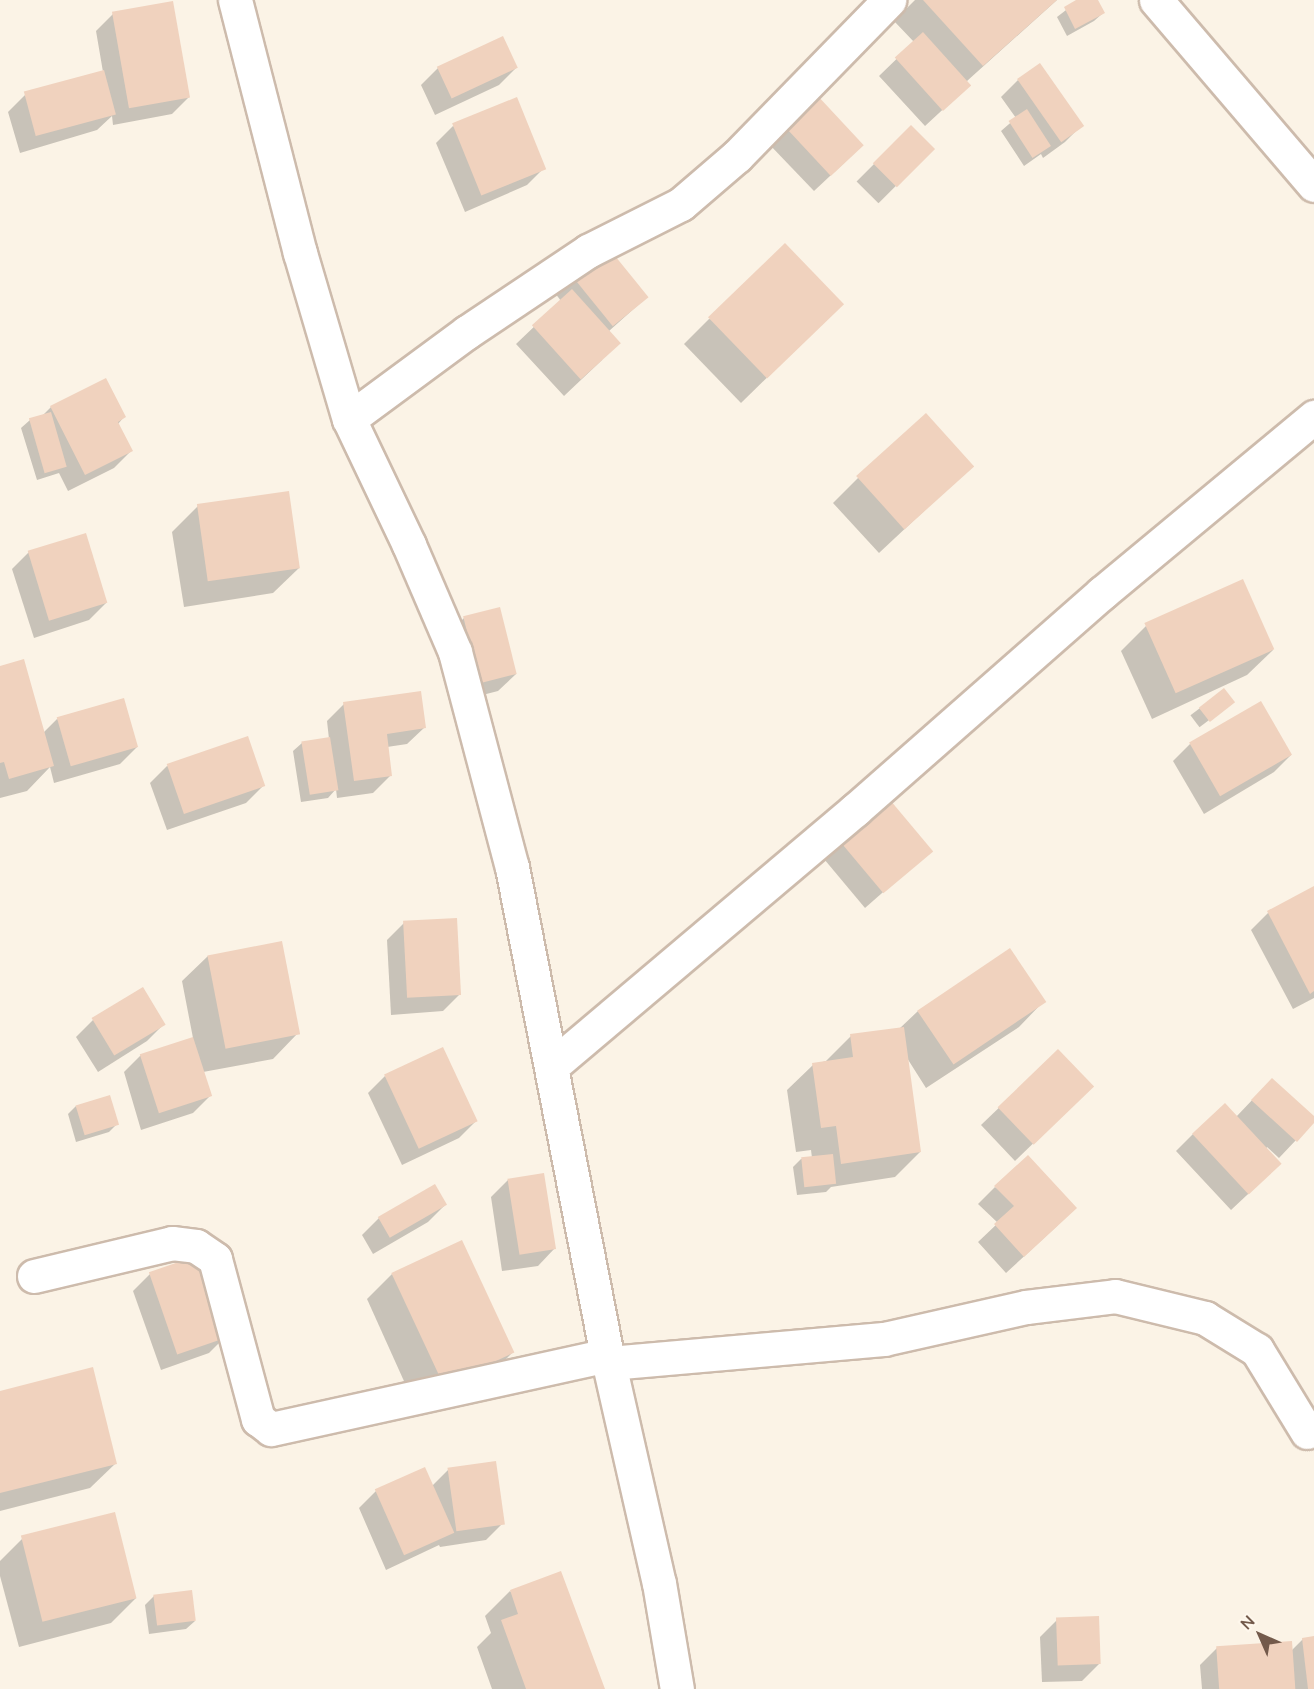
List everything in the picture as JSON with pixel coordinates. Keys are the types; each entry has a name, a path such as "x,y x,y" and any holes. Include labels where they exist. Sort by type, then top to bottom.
{"street":[{"path":"235,0 300,253 349,419 410,545 455,652 512,867 608,1359 659,1583 677,1689"},
{"path":"349,419 467,332 588,251 681,204 737,156 889,0"},
{"path":"1156,0 1314,184"},
{"path":"552,1066 855,810 1102,593 1314,417"},
{"path":"34,1276 172,1244 196,1246 214,1259 258,1419 272,1430 608,1359 884,1339 1026,1307 1115,1296 1205,1318 1257,1350 1307,1432"}],"building":[{"path":"923,0 1057,0 983,66"},
{"path":"1076,0 1098,0 1105,13 1075,29 1064,7"},
{"path":"173,1 190,98 129,108 112,12"},
{"path":"923,32 971,86 943,111 895,57"},
{"path":"503,36 518,68 452,99 437,67"},
{"path":"1040,63 1084,126 1061,142 1017,79"},
{"path":"104,70 116,114 36,136 24,91"},
{"path":"816,94 864,145 831,176 783,125"},
{"path":"517,97 546,169 481,196 452,123"},
{"path":"1027,109 1051,146 1033,158 1009,121"},
{"path":"911,125 935,149 897,187 873,163"},
{"path":"785,243 844,304 767,378 708,317"},
{"path":"607,246 649,297 613,326 571,275"},
{"path":"572,289 621,343 581,379 532,325"},
{"path":"106,378 126,417 118,422 133,451 85,475 50,406"},
{"path":"51,412 67,467 45,473 29,418"},
{"path":"926,413 974,467 904,529 856,476"},
{"path":"289,491 300,568 208,581 197,504"},
{"path":"86,533 107,603 49,621 28,551"},
{"path":"1243,579 1274,649 1176,693 1144,623"},
{"path":"500,607 517,674 480,683 463,616"},
{"path":"24,659 54,766 9,779 4,762 0,763 0,666"},
{"path":"1224,688 1235,702 1210,722 1199,708"},
{"path":"421,691 426,728 387,734 392,776 354,781 343,702"},
{"path":"124,698 138,747 71,766 57,717"},
{"path":"1261,701 1292,755 1220,796 1189,742"},
{"path":"248,736 265,786 184,814 167,764"},
{"path":"330,737 338,790 310,795 301,742"},
{"path":"885,794 933,851 883,893 835,836"},
{"path":"1314,886 1314,991 1310,994 1267,911"},
{"path":"457,918 461,995 407,998 403,921"},
{"path":"282,941 300,1034 226,1049 207,956"},
{"path":"1010,948 1046,1002 953,1065 917,1011"},
{"path":"143,987 166,1025 114,1056 92,1018"},
{"path":"904,1027 921,1152 841,1164 836,1126 821,1128 812,1063 853,1057 850,1034"},
{"path":"193,1037 212,1096 159,1113 140,1054"},
{"path":"443,1047 478,1121 419,1149 384,1074"},
{"path":"1058,1049 1094,1086 1034,1145 998,1107"},
{"path":"1272,1078 1314,1116 1314,1123 1297,1142 1251,1100"},
{"path":"110,1095 119,1125 85,1135 76,1106"},
{"path":"1225,1103 1282,1164 1249,1194 1192,1134"},
{"path":"833,1154 836,1184 804,1187 801,1157"},
{"path":"1028,1155 1077,1208 1024,1257 994,1224 1014,1206 994,1186"},
{"path":"544,1173 556,1249 520,1255 507,1179"},
{"path":"435,1184 447,1205 390,1238 378,1217"},
{"path":"462,1240 514,1352 444,1385 391,1273"},
{"path":"199,1255 227,1337 177,1355 149,1272"},
{"path":"93,1367 117,1464 0,1493 0,1391"},
{"path":"496,1461 505,1524 456,1531 447,1468"},
{"path":"425,1467 454,1533 404,1555 375,1489"},
{"path":"115,1512 137,1598 42,1622 21,1535"},
{"path":"561,1571 605,1689 526,1689 501,1620 518,1614 510,1590"},
{"path":"192,1590 196,1621 157,1626 153,1595"},
{"path":"1099,1616 1101,1664 1058,1665 1056,1618"},
{"path":"1314,1636 1314,1689 1308,1689 1302,1638"},
{"path":"1292,1641 1295,1689 1219,1689 1216,1646"}]}
